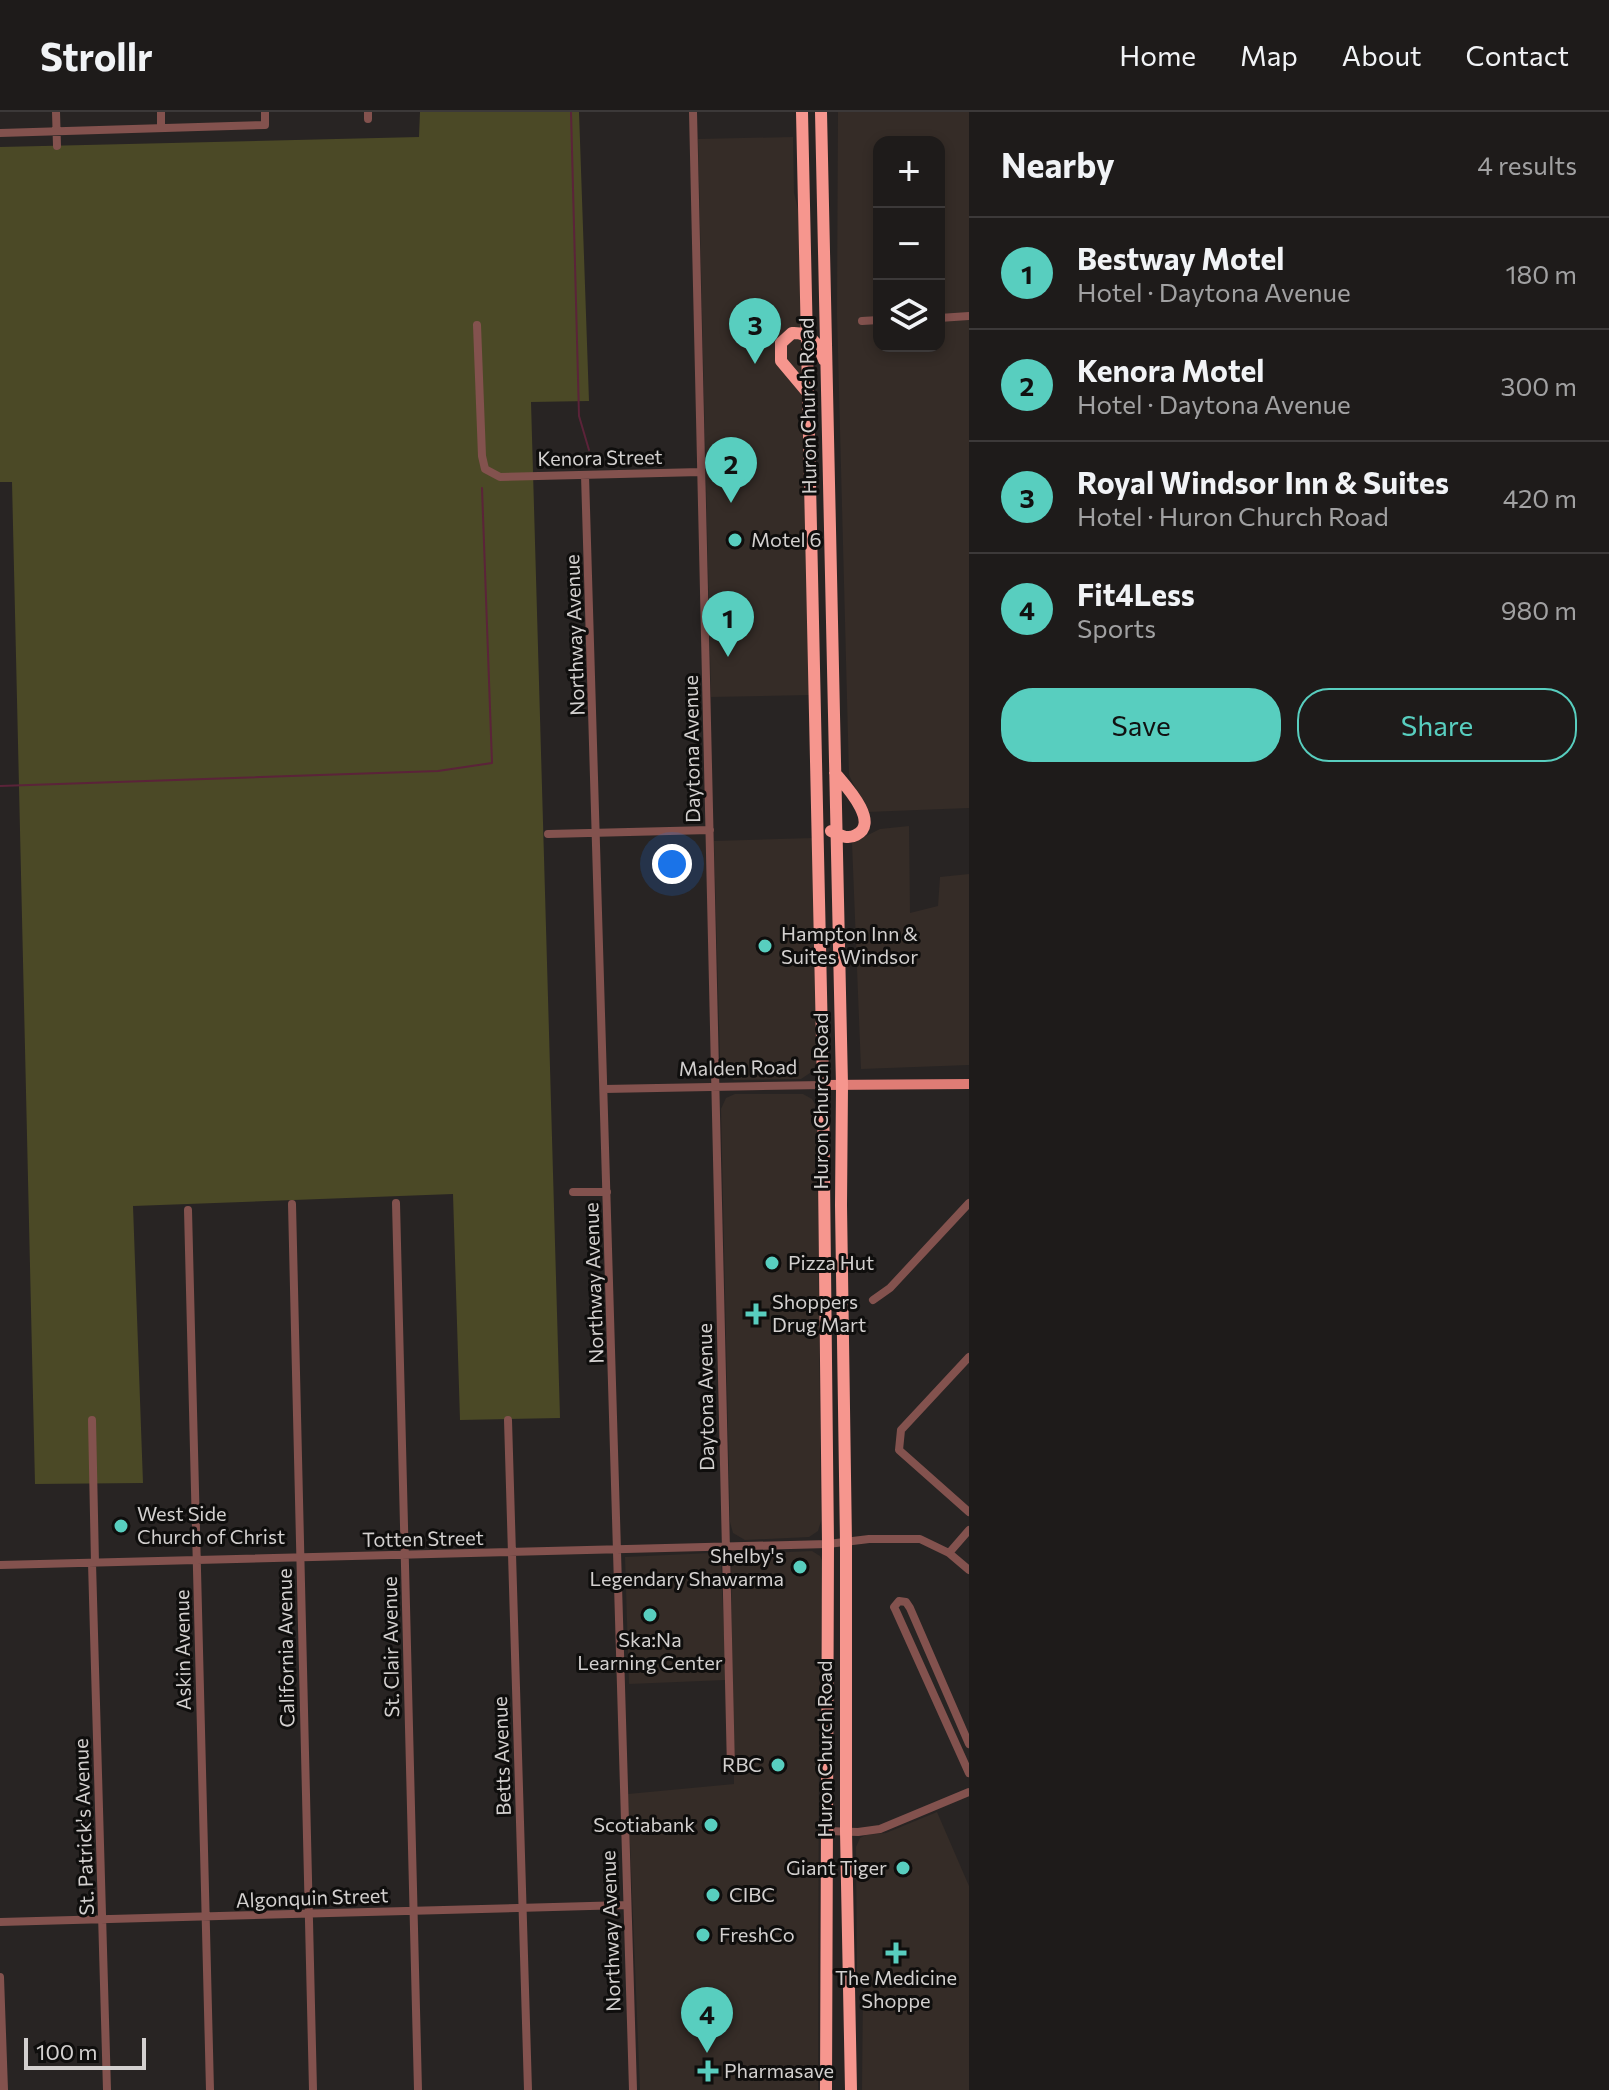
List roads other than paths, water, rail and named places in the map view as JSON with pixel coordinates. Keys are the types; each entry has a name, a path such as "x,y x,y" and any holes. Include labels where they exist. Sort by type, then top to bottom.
{"highway":[{"name":"Huron Church Road","path":"802,112 823,1085 828,1544 826,2090"},
{"name":"Huron Church Road","path":"821,112 842,1085 846,1832 851,2090"},
{"path":"808,394 781,361 781,343 787,334 796,332 807,335 820,349 827,371"},
{"path":"818,824 846,838 862,831 865,824 862,810 835,773"}],"main road":[{"name":"Malden Road","path":"823,1085 969,1084"}],"street":[{"path":"56,112 57,146"},
{"path":"161,112 161,128"},
{"path":"0,133 265,125 265,112"},
{"name":"Daytona Avenue","path":"693,112 731,1769"},
{"path":"945,318 969,316"},
{"path":"862,321 873,320"},
{"name":"Kenora Street","path":"477,325 485,469 500,477 701,472"},
{"name":"Northway Avenue","path":"585,475 633,2090"},
{"path":"548,834 710,830"},
{"name":"Malden Road","path":"604,1089 823,1085"},
{"path":"573,1192 607,1192"},
{"name":"St. Clair Avenue","path":"396,1203 418,2090"},
{"path":"873,1300 890,1288 969,1203"},
{"name":"California Avenue","path":"292,1204 313,2090"},
{"name":"Askin Avenue","path":"188,1210 210,2090"},
{"path":"969,1357 901,1430 899,1438 899,1450 969,1512"},
{"name":"St. Patrick's Avenue","path":"92,1420 107,2090"},
{"name":"Betts Avenue","path":"508,1420 528,2090"},
{"path":"949,1553 969,1530"},
{"name":"Totten Street","path":"0,1565 828,1544 908,1538 933,1543 969,1570"},
{"path":"969,1744 910,1608 906,1602 899,1601 894,1607 969,1773"},
{"path":"827,1831 880,1829 969,1792"},
{"name":"Algonquin Street","path":"0,1922 626,1905"},
{"path":"0,1977 4,2090"}],"waterway":[{"path":"571,112 579,416 589,450"},
{"path":"0,786 438,771 492,763 482,488"}],"place":[{"name":"Royal Windsor Inn & Suites","path":"755,364"},
{"name":"Kenora Motel","path":"731,503"},
{"name":"Motel 6","path":"735,540"},
{"name":"Bestway Motel","path":"728,657"},
{"name":"Hampton Inn & Suites Windsor","path":"765,946"},
{"name":"Pizza Hut","path":"772,1263"},
{"name":"Shoppers Drug Mart","path":"756,1314"},
{"name":"West Side Church of Christ","path":"121,1526"},
{"name":"Shelby's Legendary Shawarma","path":"800,1567"},
{"name":"Ska:Na Learning Center","path":"650,1615"},
{"name":"RBC","path":"778,1765"},
{"name":"Scotiabank","path":"711,1825"},
{"name":"Giant Tiger","path":"903,1868"},
{"name":"CIBC","path":"713,1895"},
{"name":"FreshCo","path":"703,1935"},
{"name":"The Medicine Shoppe","path":"896,1953"},
{"name":"Fit4Less","path":"707,2053"},
{"name":"Pharmasave","path":"708,2071"}]}
